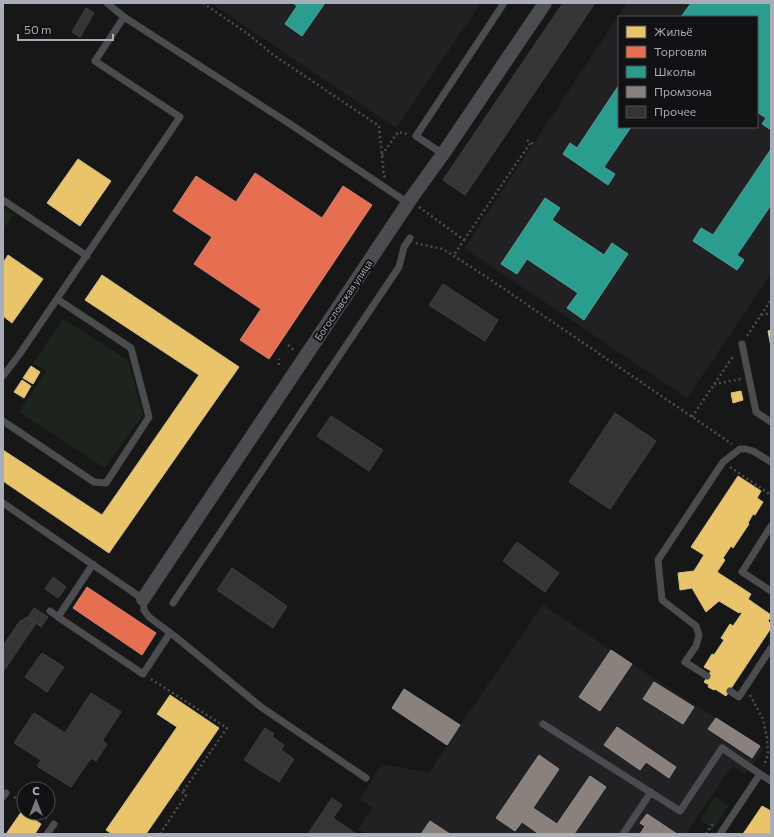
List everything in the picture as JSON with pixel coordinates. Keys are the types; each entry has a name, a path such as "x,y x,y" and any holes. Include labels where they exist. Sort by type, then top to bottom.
{"street":[{"name":"Богословская улица","path":"143,599 412,204 443,154 545,3"}],"lane":[{"path":"107,3 124,17 412,204"},
{"path":"443,154 416,136 504,3"},
{"path":"3,376 87,256 180,117 95,62 124,17"},
{"path":"3,200 87,256"},
{"path":"173,603 399,267 404,247 410,238"},
{"path":"3,421 94,482 106,483 149,417 131,348 57,299"},
{"path":"742,344 756,412 771,422"},
{"path":"707,676 685,662 696,646 699,635 696,626 662,600 658,560 723,462 740,449 746,449 753,451 771,462"},
{"path":"3,503 143,599 144,610 149,617 261,707 366,778"},
{"path":"771,526 742,572 771,591"},
{"path":"58,617 93,564"},
{"path":"50,611 143,674 170,633"},
{"path":"730,691 739,697 771,648"},
{"path":"543,724 680,811 722,748 771,781"},
{"path":"720,834 760,774"},
{"path":"623,834 651,792"},
{"path":"47,834 54,824"}],"path":[{"path":"203,3 248,34 272,54 379,126 384,176 391,180"},
{"path":"382,155 398,132 416,136"},
{"path":"454,255 532,143 527,140"},
{"path":"412,204 464,240"},
{"path":"410,238 418,244 443,249 454,255 740,449"},
{"path":"692,417 771,300"},
{"path":"761,315 771,313"},
{"path":"279,358 279,365"},
{"path":"714,384 749,378"},
{"path":"723,462 771,495"},
{"path":"143,674 227,728 182,793"},
{"path":"745,686 763,719 767,738 768,754 764,765"},
{"path":"160,834 186,795 177,789"}],"shaded area":[{"path":"211,3 481,3 396,128"},
{"path":"627,3 771,3 771,274 687,398 464,248 618,17 618,128 758,128 758,16 618,16"},
{"path":"3,207 14,215 3,230"},
{"path":"63,319 128,360 143,415 105,468 19,412 46,371 33,363"},
{"path":"543,605 764,749 745,774 732,766 686,834 366,834 358,829 373,808 359,800 382,764 429,773 460,725"},
{"path":"715,797 729,806 713,829 700,820"}],"building: Жильё":[{"path":"78,159 111,181 80,226 47,203"},
{"path":"8,255 43,279 12,323 3,316 3,263"},
{"path":"102,275 239,367 109,553 3,481 3,450 102,515 199,375 85,300"},
{"path":"771,330 771,347 768,331"},
{"path":"31,366 40,372 33,384 23,378"},
{"path":"22,380 31,386 24,398 14,392"},
{"path":"741,391 743,400 733,403 731,393"},
{"path":"738,476 761,491 757,498 763,502 755,515 753,514 748,523 749,524 733,548 731,546 723,558 725,560 717,572 751,594 748,599 771,615 768,621 771,624 771,628 726,696 715,689 714,690 708,687 709,685 704,682 711,671 704,667 712,654 714,655 724,640 721,638 730,624 733,626 742,613 739,613 719,601 706,612 692,588 680,590 678,573 694,571 704,555 691,547"},
{"path":"170,695 219,728 146,834 112,834 106,830 177,727 157,714"},
{"path":"762,806 771,811 771,834 743,834"},
{"path":"16,820 16,821 37,821 41,824 35,834 6,834"}],"building: Торговля":[{"path":"255,173 322,218 343,186 372,205 269,359 240,340 261,309 194,264 212,237 173,211 196,176 236,202"},
{"path":"87,587 156,633 142,655 73,608"}],"building: Школы":[{"path":"293,3 325,3 302,36 285,24 297,6"},
{"path":"691,3 771,3 771,130 762,124 766,118 758,113 758,16 682,16"},
{"path":"618,86 618,128 630,128 604,167 615,174 608,185 563,154 570,143 577,148"},
{"path":"771,149 771,205 737,255 744,260 737,270 693,241 701,228 713,235"},
{"path":"545,198 560,208 552,220 604,255 612,243 628,254 584,320 567,308 578,293 527,259 517,274 501,264"}],"building: Промзона":[{"path":"611,650 632,664 600,711 579,697"},
{"path":"654,682 694,707 683,724 643,699"},
{"path":"404,689 460,725 447,745 392,708"},
{"path":"716,718 760,746 752,758 708,729"},
{"path":"617,727 676,767 669,778 646,762 640,770 604,745"},
{"path":"539,755 559,769 533,808 557,824 590,776 606,787 574,834 539,834 522,822 515,831 496,818"},
{"path":"647,814 677,834 640,834 645,826 640,823"},
{"path":"430,821 450,834 421,834"}],"building: Прочее":[{"path":"563,3 595,3 465,195 443,180"},
{"path":"86,8 94,13 80,37 72,32"},
{"path":"443,284 498,320 485,341 429,305"},
{"path":"615,413 656,441 610,509 569,482"},
{"path":"331,416 383,450 369,471 317,436"},
{"path":"517,542 559,573 545,592 503,561"},
{"path":"232,568 287,606 273,628 217,590"},
{"path":"53,577 66,587 58,598 45,589"},
{"path":"34,608 48,617 41,627 28,617"},
{"path":"28,617 36,623 3,672 3,646 20,621"},
{"path":"42,653 64,667 47,692 25,677"},
{"path":"91,693 121,712 102,741 107,744 96,761 91,758 71,787 37,766 41,760 14,743 34,713 65,733"},
{"path":"265,728 274,734 272,737 284,745 281,750 294,759 279,782 244,760"},
{"path":"332,798 342,805 333,818 355,834 308,834"}]}
